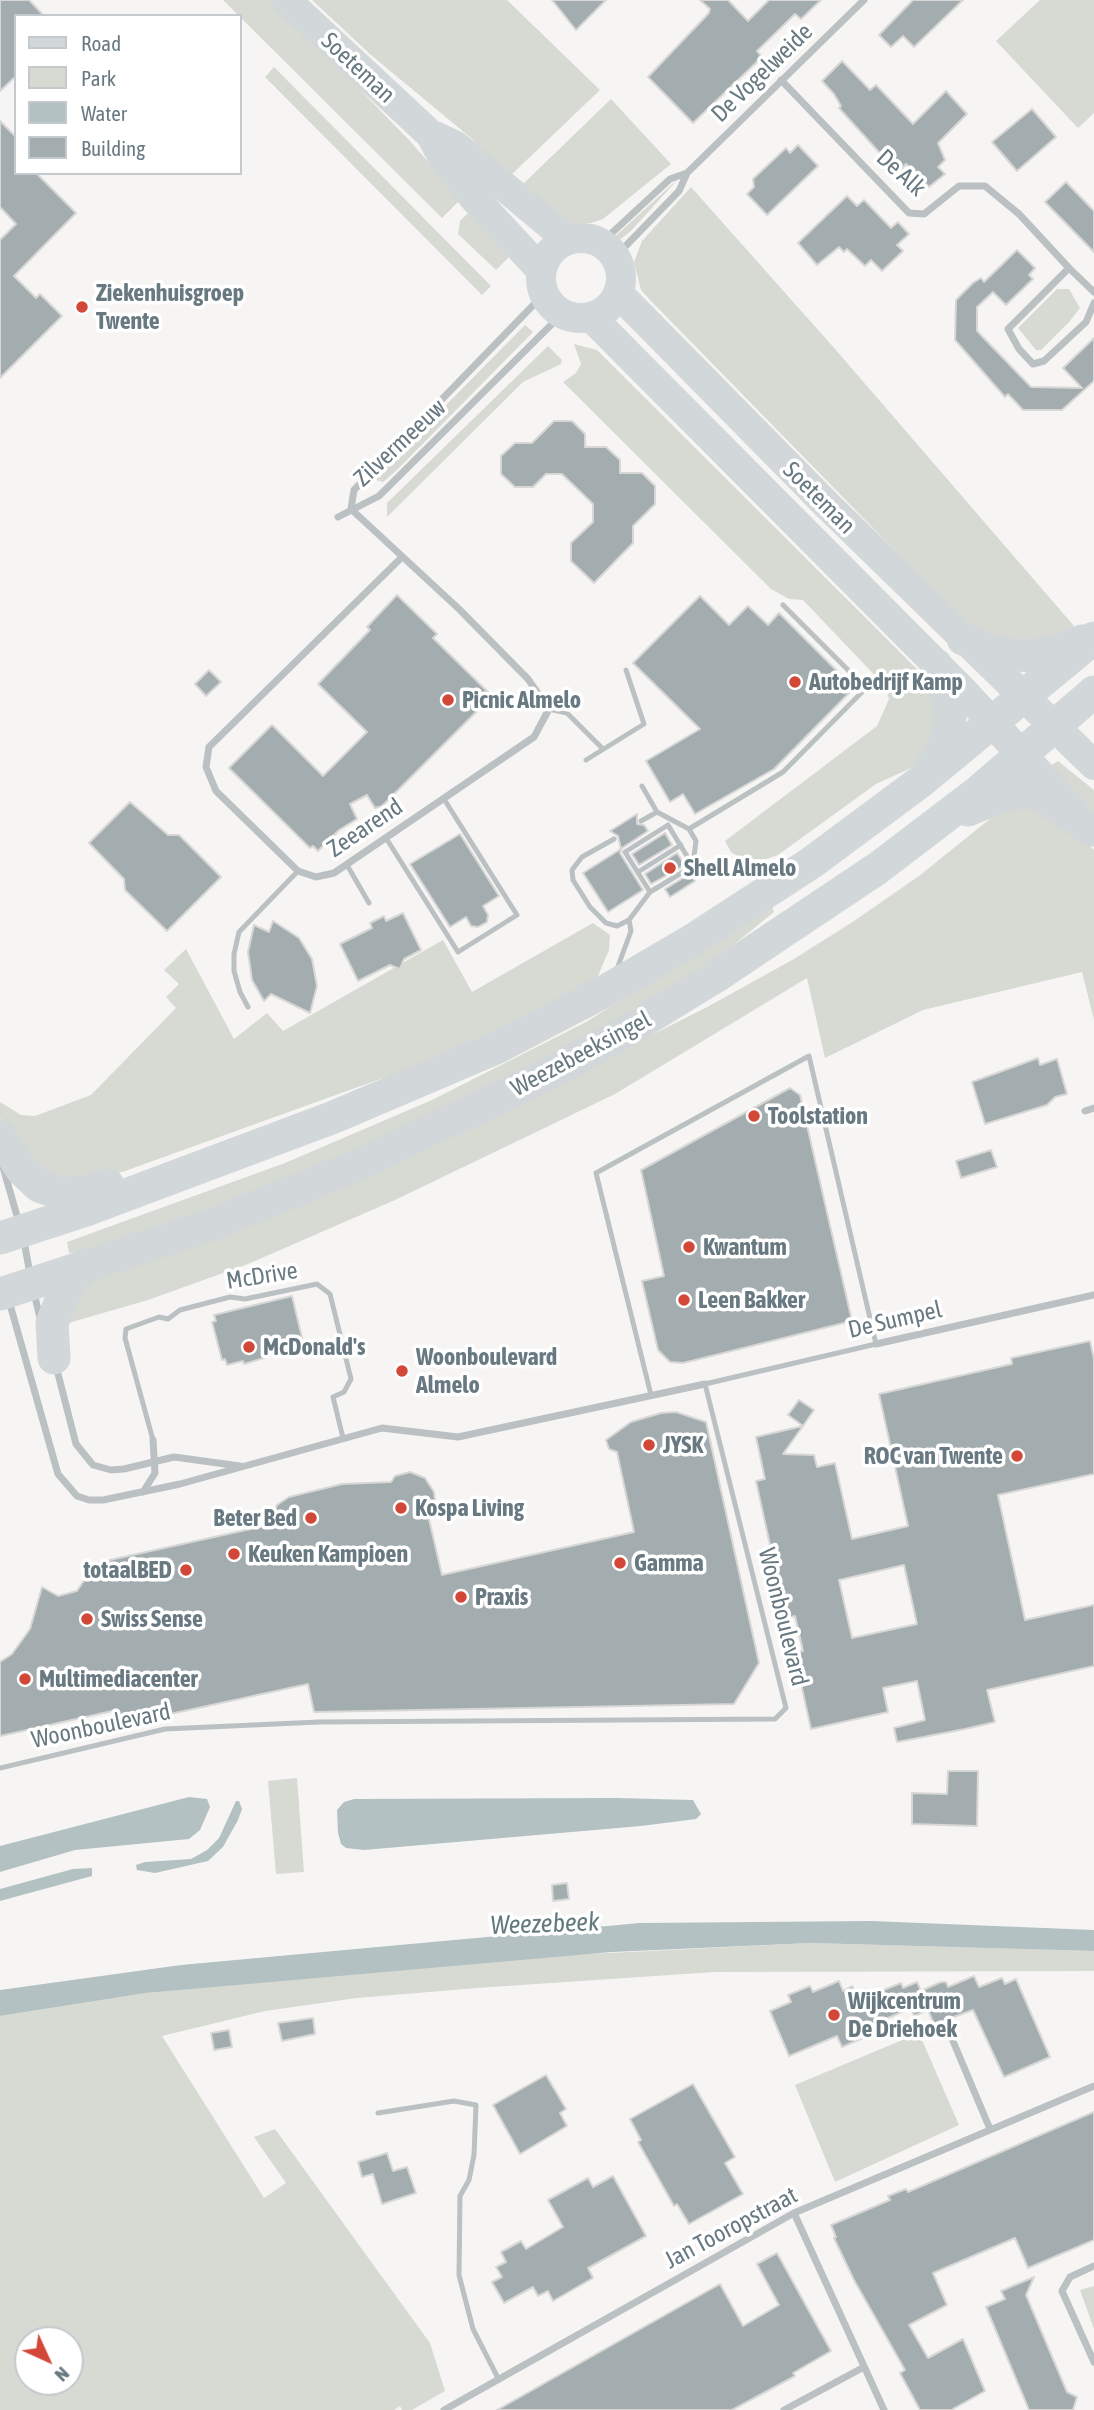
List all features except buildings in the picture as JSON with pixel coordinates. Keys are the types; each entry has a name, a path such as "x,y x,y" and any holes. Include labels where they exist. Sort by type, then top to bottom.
{"main road":[{"path":"963,639 995,652 1027,656 1063,650 1094,637"},
{"name":"Weezebeeksingel","path":"11,1234 169,1179 416,1083 498,1047 609,989 702,934 920,782 1024,699 1094,637"},
{"path":"920,782 947,740 950,723 949,705 936,665"},
{"name":"Weezebeeksingel","path":"10,1287 208,1226 356,1166 541,1077 627,1031 715,977 867,875 1021,755 1094,692"},
{"path":"939,821 1001,796 1024,792 1038,796 1093,831"},
{"path":"0,1136 22,1170 39,1186 60,1193 85,1192 125,1180 169,1179"},
{"path":"54,1358 52,1322 67,1284 85,1266"}],"street":[{"name":"Soeteman","path":"286,0 431,135 456,146 568,240"},
{"name":"De Vogelweide","path":"608,250 679,191 687,173 864,0"},
{"name":"De Alk","path":"781,80 909,213 924,214 958,186 985,186 1019,214 1094,292"},
{"name":"Soeteman","path":"431,135 443,158 474,198 560,299 936,665 1093,831"},
{"name":"De Vogelweide","path":"608,250 670,179 687,173"},
{"path":"591,239 608,250 621,275 618,293 607,309 560,299 551,251 568,240 591,239"},
{"path":"1069,268 1007,329 1019,349 1034,364 1044,361 1086,322 1094,303"},
{"name":"Soeteman","path":"618,293 963,639 1094,765"},
{"name":"Zilvermeeuw","path":"351,509 354,490 560,299"},
{"name":"Zilvermeeuw","path":"351,509 379,496 560,299"},
{"path":"338,517 351,509 518,669 549,709"},
{"path":"298,871 216,791 206,767 209,747 401,558"},
{"name":"Zeearend","path":"298,871 316,877 334,873 534,737 545,722 549,709"},
{"path":"1085,1111 1094,1108"},
{"path":"0,1155 11,1234 10,1287 62,1480 77,1496 89,1500 142,1492 382,1428 458,1437 705,1384"},
{"path":"10,1287 38,1313 54,1358 76,1444 93,1465 111,1470 174,1457 244,1466"},
{"name":"De Sumpel","path":"876,1344 1094,1295"},
{"path":"142,1492 155,1474 153,1440"},
{"path":"950,2035 990,2129"},
{"name":"Jan Tooropstraat","path":"444,2410 794,2213 1094,2086"},
{"path":"794,2213 884,2410"},
{"path":"1094,2266 1070,2277 1063,2284 1062,2291 1094,2362"},
{"path":"784,2410 864,2367"}],"lane":[{"path":"690,830 783,772 866,688 783,605"},
{"path":"586,760 644,724 626,670"},
{"path":"549,709 564,694"},
{"path":"549,709 567,713 602,748"},
{"path":"642,786 657,812 690,830 696,841 693,866"},
{"path":"386,838 458,952 517,915 444,799"},
{"path":"641,821 657,812"},
{"path":"650,892 625,852 668,825 693,866"},
{"path":"614,838 582,857 572,870 573,880 590,907 606,923 617,926 629,920 650,892 693,866 737,872 776,869"},
{"path":"638,872 681,845"},
{"path":"346,864 369,903"},
{"path":"248,1007 234,971 234,954 239,932 298,871"},
{"path":"609,989 631,931 629,920"},
{"path":"651,1395 596,1173 809,1056 876,1344"},
{"name":"McDrive","path":"153,1440 125,1338 126,1329 159,1317 168,1319 180,1310 230,1297 245,1299 317,1284 330,1294 351,1379 344,1392 333,1397 343,1438"},
{"name":"De Sumpel","path":"705,1384 876,1344"},
{"name":"Woonboulevard","path":"0,1768 165,1729 319,1722 775,1719 786,1708 705,1384"},
{"path":"378,2113 454,2101 476,2105 474,2155 469,2180 460,2196 459,2275 473,2329 499,2380"}],"green space":[{"path":"223,0 273,0 409,140 461,199 442,218 242,19 242,14 237,14"},
{"path":"312,0 507,0 600,90 509,177 471,138 371,55"},
{"path":"1040,0 1094,0 1094,113 1078,128 996,41"},
{"path":"274,67 491,286 482,295 265,77"},
{"path":"611,99 671,164 603,219 591,223 566,224 521,186"},
{"path":"679,178 631,231 613,245 611,240"},
{"path":"691,187 1074,626 1056,639 1015,648 967,624 641,290 634,262 642,241"},
{"path":"471,210 511,255 496,270 458,234 460,221"},
{"path":"1057,289 1069,289 1080,308 1041,350 1036,350 1018,328"},
{"path":"525,325 533,332 397,470 383,482 376,480 376,476"},
{"path":"574,344 597,350 934,686 940,711 922,763 876,784 778,855 766,859 742,859 731,852 725,841 877,726 889,699 885,686 803,600 789,599 771,589 563,382 576,373 581,364"},
{"path":"548,346 562,360 561,364 523,382 387,517 387,503"},
{"path":"1058,761 1094,790 1094,821 1051,765"},
{"path":"1019,806 1043,810 1067,824 1094,850 1094,1020 1082,972 923,1010 825,1058 807,978 615,1094 395,1200 248,1264 148,1300 58,1326 90,1280 512,1106 709,1006 794,959 854,921 919,876 1001,810"},
{"path":"772,906 774,912 689,981 461,1104 260,1192 97,1250 69,1253 67,1242 285,1163 432,1100 586,1022"},
{"path":"593,923 610,935 609,950 595,983 455,1052 125,1171 91,1180 52,1177 10,1137 0,1118 0,1102 21,1115 35,1116 91,1095 176,1008 166,997 179,984 164,970 186,949 234,1039 267,1013 283,1031 443,940 472,992"},
{"path":"297,1778 304,1872 276,1874 268,1781"},
{"path":"811,1943 1094,1951 1094,1971 714,1972 357,1998 265,2011 162,2036 264,2198 286,2183 254,2137 275,2129 430,2343 445,2391 412,2410 402,2410 400,2406 394,2410 0,2410 0,2016 146,1993 528,1957"},
{"path":"919,2033 959,2125 835,2182 795,2085"},
{"path":"1094,2286 1094,2329 1080,2290"}],"water":[{"path":"189,1797 207,1799 210,1807 200,1830 189,1839 75,1850 0,1872 0,1846"},
{"path":"354,1799 693,1800 701,1814 696,1819 641,1826 364,1850 346,1848 341,1844 338,1833 337,1810 344,1802"},
{"path":"236,1801 239,1801 242,1809 238,1820 223,1847 208,1861 155,1873 137,1870 136,1865 145,1862 191,1859 207,1850 219,1838"},
{"path":"92,1868 92,1876 0,1901 0,1889 73,1869"},
{"path":"871,1921 1094,1930 1094,1951 811,1943 612,1952 146,1993 0,2016 0,1990 181,1965 640,1923"}],"place":[{"name":"Ziekenhuisgroep Twente","path":"82,307"},
{"name":"Autobedrijf Kamp","path":"795,682"},
{"name":"Picnic Almelo","path":"448,700"},
{"name":"Shell Almelo","path":"670,868"},
{"name":"Toolstation","path":"754,1116"},
{"name":"Kwantum","path":"689,1247"},
{"name":"Leen Bakker","path":"684,1300"},
{"name":"McDonald's","path":"249,1347"},
{"name":"Woonboulevard Almelo","path":"402,1371"},
{"name":"JYSK","path":"649,1445"},
{"name":"ROC van Twente","path":"1017,1456"},
{"name":"Kospa Living","path":"401,1508"},
{"name":"Beter Bed","path":"311,1518"},
{"name":"Keuken Kampioen","path":"234,1554"},
{"name":"Gamma","path":"620,1563"},
{"name":"totaalBED","path":"186,1570"},
{"name":"Praxis","path":"461,1597"},
{"name":"Swiss Sense","path":"87,1619"},
{"name":"Multimediacenter","path":"25,1679"},
{"name":"Wijkcentrum De Driehoek","path":"834,2015"}],"water label":[{"name":"Weezebeek","path":"545,1924"}]}
